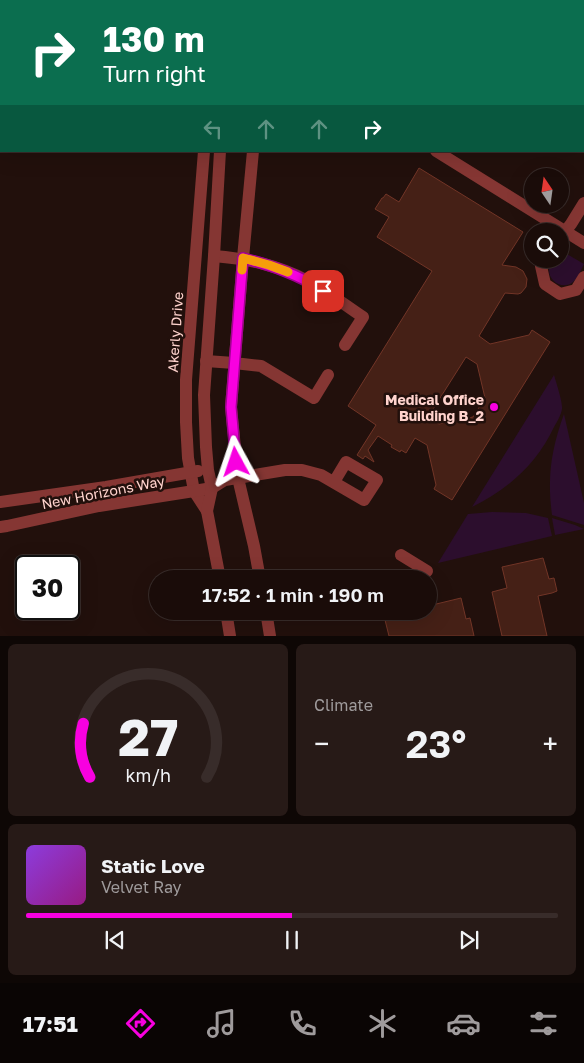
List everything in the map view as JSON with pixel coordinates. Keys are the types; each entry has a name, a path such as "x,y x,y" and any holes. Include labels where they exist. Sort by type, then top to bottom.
{"street":[{"name":"Akerly Drive","path":"204,152 186,380 186,422 194,491 207,511 218,570"},
{"name":"Akerly Drive","path":"207,511 212,488 208,470 204,396 220,152"},
{"path":"253,152 231,407 238,478 258,570"},
{"path":"438,152 545,223"},
{"path":"569,226 584,203"},
{"path":"569,237 584,243"},
{"path":"214,256 243,258 289,272 310,282 363,317 345,345"},
{"path":"541,268 545,284 560,294 576,290 584,277"},
{"path":"206,362 261,366 314,398 328,375"},
{"name":"New Horizons Way","path":"0,502 208,470"},
{"path":"208,470 223,480"},
{"path":"212,488 223,480 285,470 302,470 321,474 334,482"},
{"name":"New Horizons Way","path":"0,527 100,506 212,488"},
{"path":"401,555 425,570"},
{"path":"227,620 230,636"},
{"path":"267,620 270,636"}],"shaded area":[{"path":"569,255 584,264 575,280 565,285 557,284 551,278 550,268 569,268"},
{"path":"554,375 562,409 559,418 539,453 509,484 472,507"},
{"path":"564,414 584,503 584,525 552,515 551,464"},
{"path":"492,512 526,513 548,518 552,536 438,563 468,514"},
{"path":"552,518 575,525 584,529 555,535"}],"building":[{"path":"419,168 523,232 502,265 516,267 523,271 527,279 526,287 518,294 505,293 479,336 490,344 529,335 532,330 550,342 452,500 434,489 436,485 427,445 415,438 406,453 391,447 392,445 378,436 368,450 374,462 365,456 363,459 357,455 376,425 348,406 432,271 377,237 389,217 375,209 386,194 399,202","holes":["466,357 477,364 485,398 473,417 439,424 428,417"]},
{"path":"543,558 549,579 554,578 557,591 538,596 547,636 502,636 492,592 507,588 502,567"},
{"path":"461,598 466,619 470,618 474,636 389,636 385,620 437,620 437,604"}],"slow traffic":[{"path":"242,270 243,258 288,272"}],"place":[{"name":"Medical Office Building B_2","path":"494,407"}],"route":[{"path":"236,462 231,407 243,258 289,272 310,282 323,291"}]}
